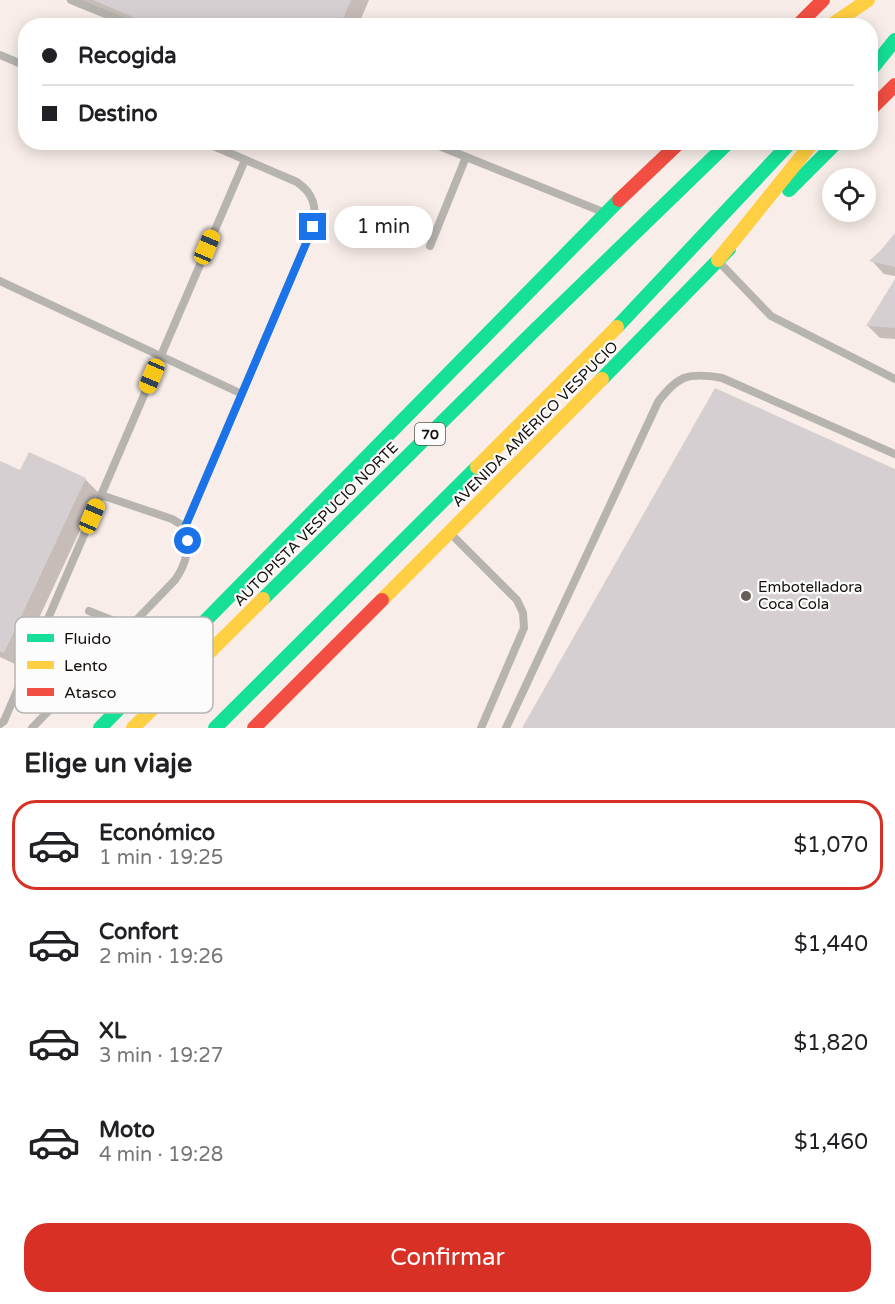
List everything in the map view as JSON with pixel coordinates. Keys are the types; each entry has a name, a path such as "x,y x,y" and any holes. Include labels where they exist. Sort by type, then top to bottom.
{"main road":[{"path":"805,18 823,0"},
{"path":"842,18 868,0"},
{"path":"857,18 874,0"},
{"path":"878,53 895,35"},
{"path":"878,61 895,40"},
{"path":"878,102 895,85"},
{"path":"209,617 606,213 672,150"},
{"name":"AUTOPISTA VESPUCIO NORTE","path":"213,649 721,150"},
{"path":"215,728 586,359 783,150"},
{"path":"718,260 807,150"},
{"name":"AVENIDA AMÉRICO VESPUCIO","path":"254,728 829,150"},
{"path":"100,728 115,713"},
{"name":"AUTOPISTA VESPUCIO NORTE","path":"133,728 148,713"}],"lane":[{"path":"71,0 115,18"},
{"path":"0,55 18,63"},
{"path":"139,617 182,570 188,554 185,527 313,227 315,205 306,189 297,182 222,150"},
{"path":"449,150 606,213"},
{"path":"430,246 466,157"},
{"path":"49,617 244,160"},
{"path":"718,260 771,316 895,379"},
{"path":"0,281 242,394"},
{"path":"506,728 658,402 669,387 684,376 700,374 722,378 895,454"},
{"path":"101,495 172,519 185,527"},
{"path":"450,532 517,600 523,613 524,628 480,728"},
{"path":"89,611 104,617"},
{"path":"0,724 4,721 15,695"},
{"path":"32,728 46,713"}],"building":[{"path":"93,0 351,0 343,18 135,18"},
{"path":"895,233 895,267 869,261 881,250"},
{"path":"895,279 895,328 866,326"},
{"name":"Embotelladora Coca Cola","path":"715,388 895,469 895,728 522,728"},
{"path":"29,452 86,478 21,617 15,617 15,630 4,653 0,651 0,461 20,470"}],"traffic: fast":[{"path":"878,61 895,40"},
{"path":"263,599 721,150"},
{"path":"617,327 783,150"},
{"path":"789,190 829,150"},
{"path":"209,617 619,200"},
{"path":"602,379 729,249"},
{"path":"215,728 477,467"},
{"path":"100,728 115,713"}],"traffic: slow":[{"path":"842,18 868,0"},
{"path":"718,260 807,150"},
{"path":"477,467 617,327"},
{"path":"382,600 602,379"},
{"path":"213,649 263,599"},
{"path":"133,728 148,713"}],"traffic: jam":[{"path":"805,18 823,0"},
{"path":"878,102 895,85"},
{"path":"619,200 672,150"},
{"path":"254,728 382,600"}],"place":[{"name":"Embotelladora Coca Cola","path":"746,596"}],"route":[{"path":"188,541 185,527 313,227"}]}
